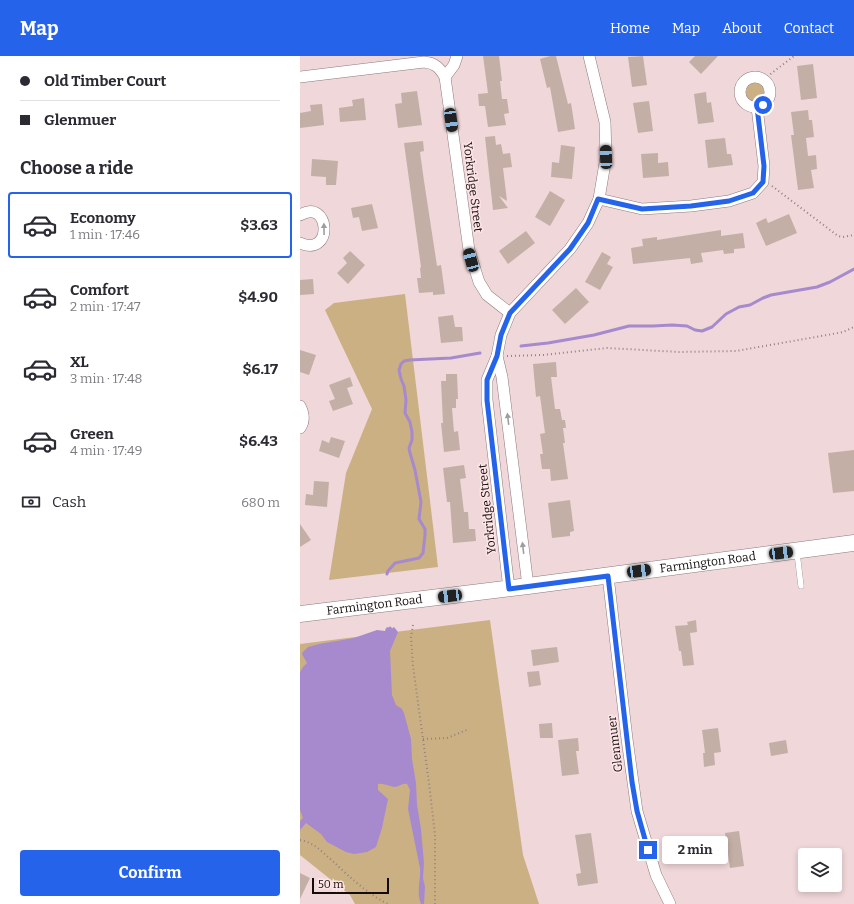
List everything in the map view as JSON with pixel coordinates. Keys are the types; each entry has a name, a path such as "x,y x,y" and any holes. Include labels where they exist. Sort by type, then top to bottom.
{"street":[{"path":"300,77 426,59 441,70 445,77 454,65 457,56"},
{"path":"510,313 570,249 588,223 598,199 606,157 605,122 589,56"},
{"path":"754,76 764,79 770,88 769,98 763,105 757,107 748,106 744,103 740,94 742,84 750,77 754,76"},
{"name":"Yorkridge Street","path":"445,77 470,257 479,282 487,294 510,313 501,335 497,356 487,380 487,400 509,589"},
{"path":"598,199 642,209 691,206 729,201 753,193 763,182 764,166 757,107"},
{"path":"300,215 310,212 316,214 324,223 325,230 323,236 314,244 307,245 300,242"},
{"name":"Yorkridge Street","path":"497,356 502,377 528,586"},
{"path":"300,406 304,420 300,428"},
{"path":"494,455 512,453"},
{"name":"Farmington Road","path":"300,614 509,589 854,543"},
{"name":"Glenmuer","path":"608,576 626,732 637,811 656,875 670,904"}],"lane":[{"path":"796,551 801,586"}],"path":[{"path":"764,79 794,56"},
{"path":"763,182 777,189 838,236 854,235"},
{"path":"497,356 543,356 607,348 679,352 736,351 843,332 854,327"},
{"path":"413,624 411,637 413,666 435,835 435,904"},
{"path":"423,739 447,738 469,729"},
{"path":"300,840 314,845 345,873 381,901 388,904"}],"shaded area":[{"path":"755,83 761,86 764,92 761,98 755,101 749,98 746,92 749,86"},
{"path":"405,294 438,567 329,580 346,473 372,409 325,310 334,303"},
{"path":"490,620 523,855 539,904 355,904 350,895 300,855 300,644"},
{"path":"388,627 390,630 394,627 398,632 390,651 392,695 396,705 402,709 404,713 411,739 424,863 424,904 421,904 419,895 420,868 408,809 410,790 407,784 394,787 378,784 378,790 388,799 382,828 376,847 367,852 354,854 346,852 327,842 321,834 306,823 300,830 300,821 303,818 300,810 300,672 307,663 302,654 308,647 354,638 377,630 385,631"}],"building":[{"path":"483,56 499,56 502,81 500,81 502,99 507,99 509,113 504,114 506,125 488,127 485,106 479,106 478,94 488,93"},
{"path":"556,56 568,104 571,103 575,129 558,132 550,87 547,88 540,59"},
{"path":"643,56 647,85 632,87 628,57"},
{"path":"695,56 718,56 701,74 689,62"},
{"path":"813,64 817,98 801,100 797,66"},
{"path":"417,91 422,125 398,128 395,104 402,103 401,93"},
{"path":"706,92 707,103 711,102 714,122 698,124 694,94"},
{"path":"364,98 366,120 340,122 339,108 353,106 352,100"},
{"path":"649,101 653,131 638,133 633,103"},
{"path":"322,104 324,125 300,128 300,113 311,111 310,105"},
{"path":"808,110 809,120 812,120 814,137 806,138 808,156 816,155 817,169 811,170 814,188 798,190 791,135 794,135 791,112"},
{"path":"495,136 496,145 501,144 503,154 510,153 512,167 503,168 507,201 499,196 508,208 493,210 485,137"},
{"path":"725,138 727,154 731,154 733,165 708,168 705,140"},
{"path":"423,141 424,151 420,152 424,181 437,266 441,265 445,294 433,295 433,292 419,293 417,278 421,278 421,267 404,143"},
{"path":"561,145 575,147 572,179 551,177 552,162 559,163"},
{"path":"658,153 658,163 668,162 669,176 643,178 641,154"},
{"path":"312,159 338,161 336,185 326,185 326,177 311,176"},
{"path":"550,191 565,200 550,226 535,217"},
{"path":"372,204 378,228 362,231 359,217 353,218 351,208"},
{"path":"789,214 797,233 766,246 756,223 766,218 768,223"},
{"path":"721,230 721,236 743,233 745,248 734,249 734,253 724,254 723,250 701,253 703,262 691,264 690,258 633,264 631,248 643,246 642,239 657,237 657,240"},
{"path":"526,231 535,243 508,264 499,251"},
{"path":"350,251 365,265 348,284 337,273 347,263 343,258"},
{"path":"602,252 611,257 607,264 613,267 600,290 585,282"},
{"path":"313,279 314,294 300,295 300,280"},
{"path":"576,288 589,302 565,324 552,310"},
{"path":"453,315 455,327 462,327 463,341 441,343 438,317"},
{"path":"300,350 316,355 309,375 300,372"},
{"path":"556,362 557,377 551,377 555,409 560,409 562,420 565,420 566,428 563,428 565,443 563,443 568,479 551,481 550,469 542,469 540,454 543,454 540,434 545,433 540,396 536,397 533,364"},
{"path":"446,374 457,374 458,399 456,399 456,408 452,408 454,432 458,431 460,450 444,452 441,423 443,423 441,381 446,381"},
{"path":"350,377 353,386 347,388 353,404 333,411 329,401 335,399 329,385"},
{"path":"331,437 345,441 339,458 319,451 322,440 329,443"},
{"path":"854,450 854,491 833,493 828,453"},
{"path":"464,465 466,478 460,479 464,512 468,512 469,529 475,529 476,541 453,543 450,502 447,502 443,468"},
{"path":"314,481 329,482 327,507 305,505 306,494 313,495"},
{"path":"570,500 574,531 570,532 570,536 552,538 548,503"},
{"path":"300,524 311,540 300,547"},
{"path":"696,620 697,632 690,633 694,665 683,666 675,626 688,625 687,622"},
{"path":"557,647 559,662 533,666 531,650"},
{"path":"539,671 541,685 529,687 527,672"},
{"path":"552,723 553,738 540,738 539,724"},
{"path":"718,728 721,752 714,753 715,765 704,767 703,753 705,753 702,730"},
{"path":"578,738 579,751 576,751 579,774 562,776 558,740"},
{"path":"786,740 788,753 771,756 769,743"},
{"path":"739,831 744,866 730,868 725,833"},
{"path":"591,833 598,883 578,886 576,874 581,873 575,835"},
{"path":"300,873 310,878 300,899"}],"waterway":[{"path":"521,346 594,335 629,326 687,326 695,330 702,331 712,327 726,314 739,307 750,305 771,295 817,287 854,269"},
{"path":"387,574 395,563 419,558 423,553 425,535 425,529 419,519 421,502 409,448 412,440 412,432 410,422 405,413 406,400 404,386 399,370 401,364 404,361 410,360 451,358 480,353"}],"route":[{"path":"648,850 637,811 632,782 608,576 509,589 487,400 487,380 497,356 501,335 510,313 570,249 588,223 598,199 642,209 691,206 729,201 753,193 763,182 764,166 757,107 763,105"}]}
